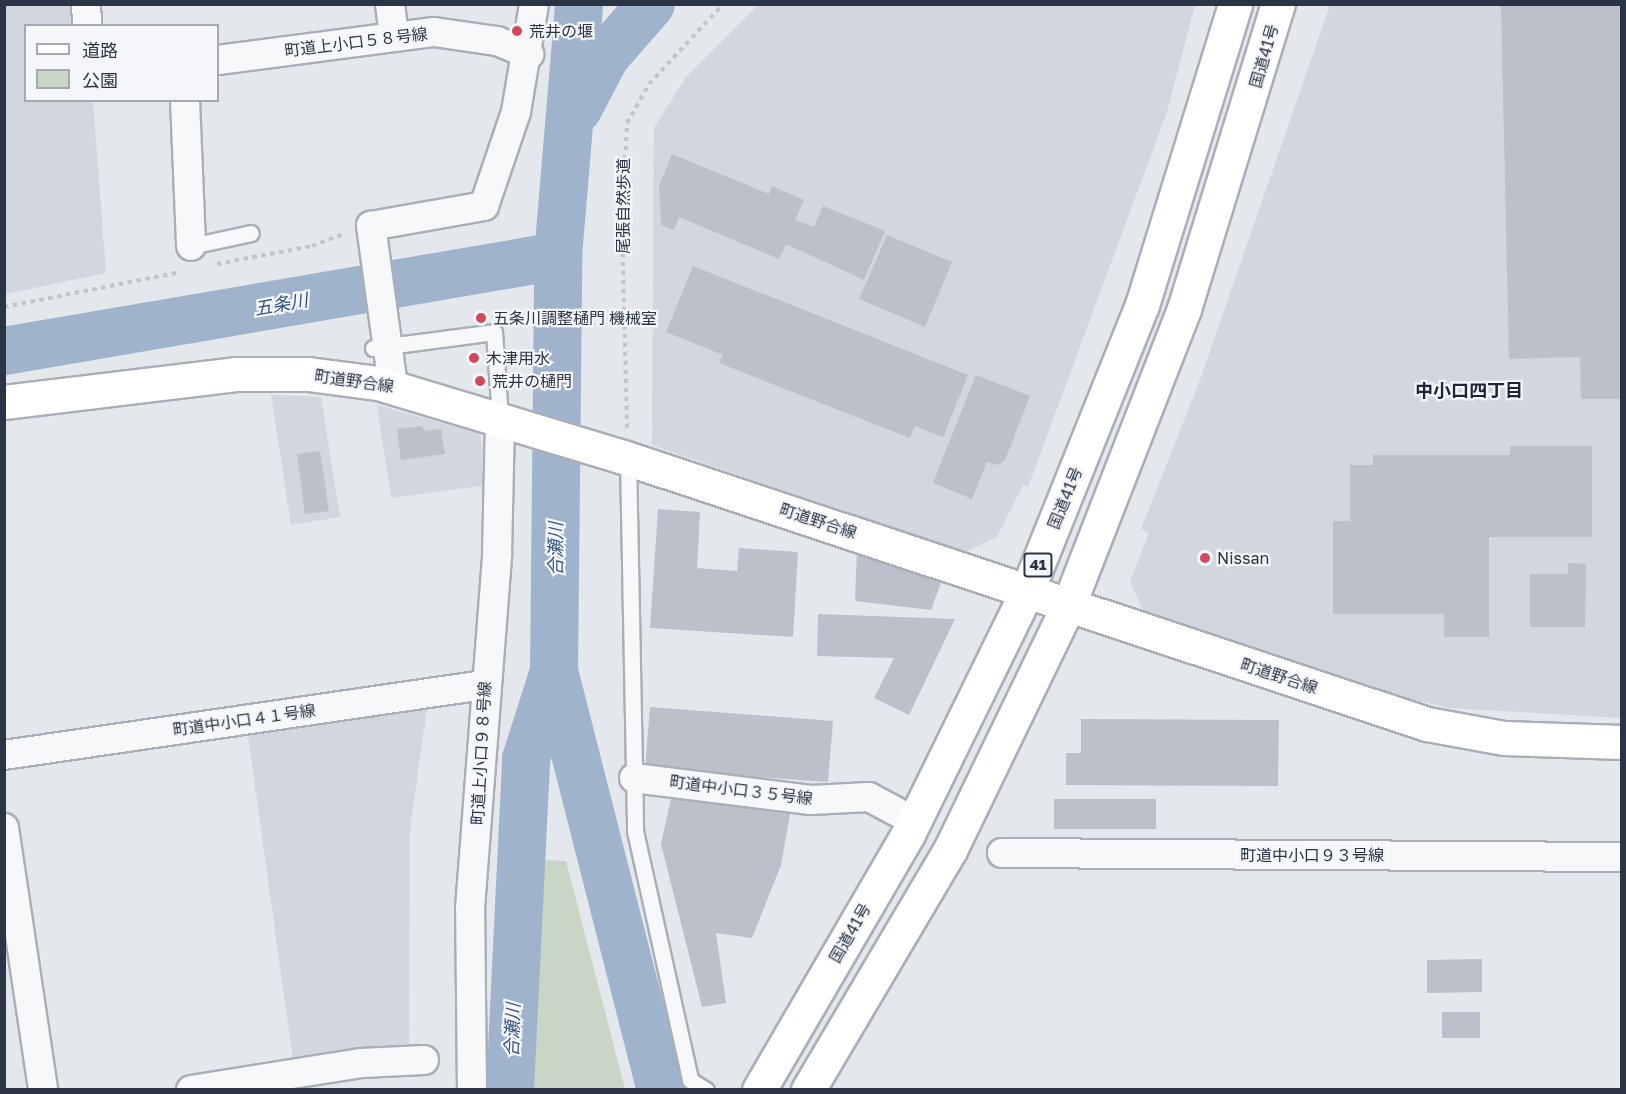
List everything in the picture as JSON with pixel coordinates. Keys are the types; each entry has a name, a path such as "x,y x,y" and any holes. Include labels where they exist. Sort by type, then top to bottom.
{"main road":[{"name":"国道41号","path":"759,1089 914,821 1027,591 1142,305 1235,4"},
{"name":"国道41号","path":"808,1089 950,850 1068,604 1184,309 1278,4"},
{"name":"町道野合線","path":"4,402 235,374 322,375 393,386 626,453 1027,591 1424,723 1504,738 1622,742"}],"street":[{"path":"86,4 87,24"},
{"path":"390,4 394,37"},
{"path":"393,386 382,344 367,230 484,206 529,54 534,4"},
{"name":"町道上小口５８号線","path":"219,60 434,32 497,41 529,54"},
{"path":"185,102 191,246"},
{"name":"町道上小口９８号線","path":"472,1089 470,908 483,685 497,554 503,418"},
{"name":"町道中小口４１号線","path":"4,755 483,685"},
{"name":"町道中小口３５号線","path":"634,778 812,800 868,796 914,821"},
{"path":"4,828 10,900 43,1089"},
{"name":"町道中小口９３号線","path":"1002,853 1622,857"},
{"path":"191,1089 362,1063 423,1060"}],"lane":[{"path":"191,246 251,233"},
{"path":"382,344 494,332 503,418"},
{"path":"626,453 635,831 690,1080 706,1089"}],"path":[{"name":"尾張自然歩道","path":"626,453 624,141 633,107 649,84 723,4"}],"shaded area":[{"path":"5,5 81,5 82,24 24,24 24,102 93,102 106,273 5,294"},
{"path":"758,5 1195,5 1167,112 1028,487 1023,485 997,537 963,553 652,445 654,128 686,77"},
{"path":"1330,5 1621,5 1621,718 1449,708 1421,701 1419,706 1145,615 1130,581 1149,533 1141,529 1200,380"},
{"path":"271,395 321,397 340,517 291,525"},
{"path":"377,405 480,434 489,485 391,498"},
{"path":"428,701 410,829 409,1044 293,1060 247,729"}],"green space":[{"path":"544,860 566,861 625,1089 533,1089"}],"building":[{"path":"1501,4 1622,4 1622,399 1581,399 1580,357 1509,359"},
{"path":"672,154 769,194 772,186 804,200 795,220 814,227 823,206 885,231 864,280 786,244 779,259 679,217 674,230 661,225 659,186"},
{"path":"887,235 952,262 925,327 859,299"},
{"path":"693,266 968,375 943,437 915,426 910,438 719,363 723,355 666,332"},
{"name":"五条川調整樋門 機械室","path":"486,311 488,324 476,325 475,313"},
{"path":"976,375 1030,396 1005,460 998,465 987,462 972,499 933,483"},
{"path":"422,426 424,431 441,429 445,454 401,460 397,429"},
{"path":"1510,446 1592,446 1592,537 1489,537 1489,637 1444,637 1444,614 1333,614 1333,521 1350,521 1350,465 1373,465 1373,455 1510,455"},
{"path":"320,451 329,511 305,514 297,454"},
{"path":"658,509 700,512 697,568 737,571 739,548 798,552 793,637 650,628"},
{"path":"857,547 943,577 931,610 855,601"},
{"path":"1568,563 1586,564 1585,627 1530,627 1530,574 1568,574"},
{"path":"818,614 955,619 909,715 874,698 894,658 817,656"},
{"path":"650,707 833,721 828,782 645,769"},
{"path":"1081,719 1279,720 1278,786 1066,785 1066,753 1081,753"},
{"path":"671,798 790,814 781,865 752,938 716,933 726,1003 702,1007 661,844"},
{"path":"1054,799 1156,799 1156,829 1054,829"},
{"path":"1482,959 1482,992 1427,993 1427,960"},
{"path":"1442,1012 1480,1012 1480,1038 1442,1038"}],"waterway":[{"name":"合瀬川","path":"510,1090 526,759 554,671 558,256 579,4"},
{"name":"五条川","path":"578,109 605,57 651,4"},
{"name":"五条川","path":"4,351 558,256"},
{"path":"554,671 661,1090"}],"place":[{"name":"荒井の堰","path":"517,31"},
{"name":"五条川調整樋門 機械室","path":"481,318"},
{"name":"木津用水","path":"474,358"},
{"name":"荒井の樋門","path":"480,381"},
{"name":"Nissan","path":"1205,558"}],"district":[{"name":"中小口四丁目","path":"1469,390"}]}
